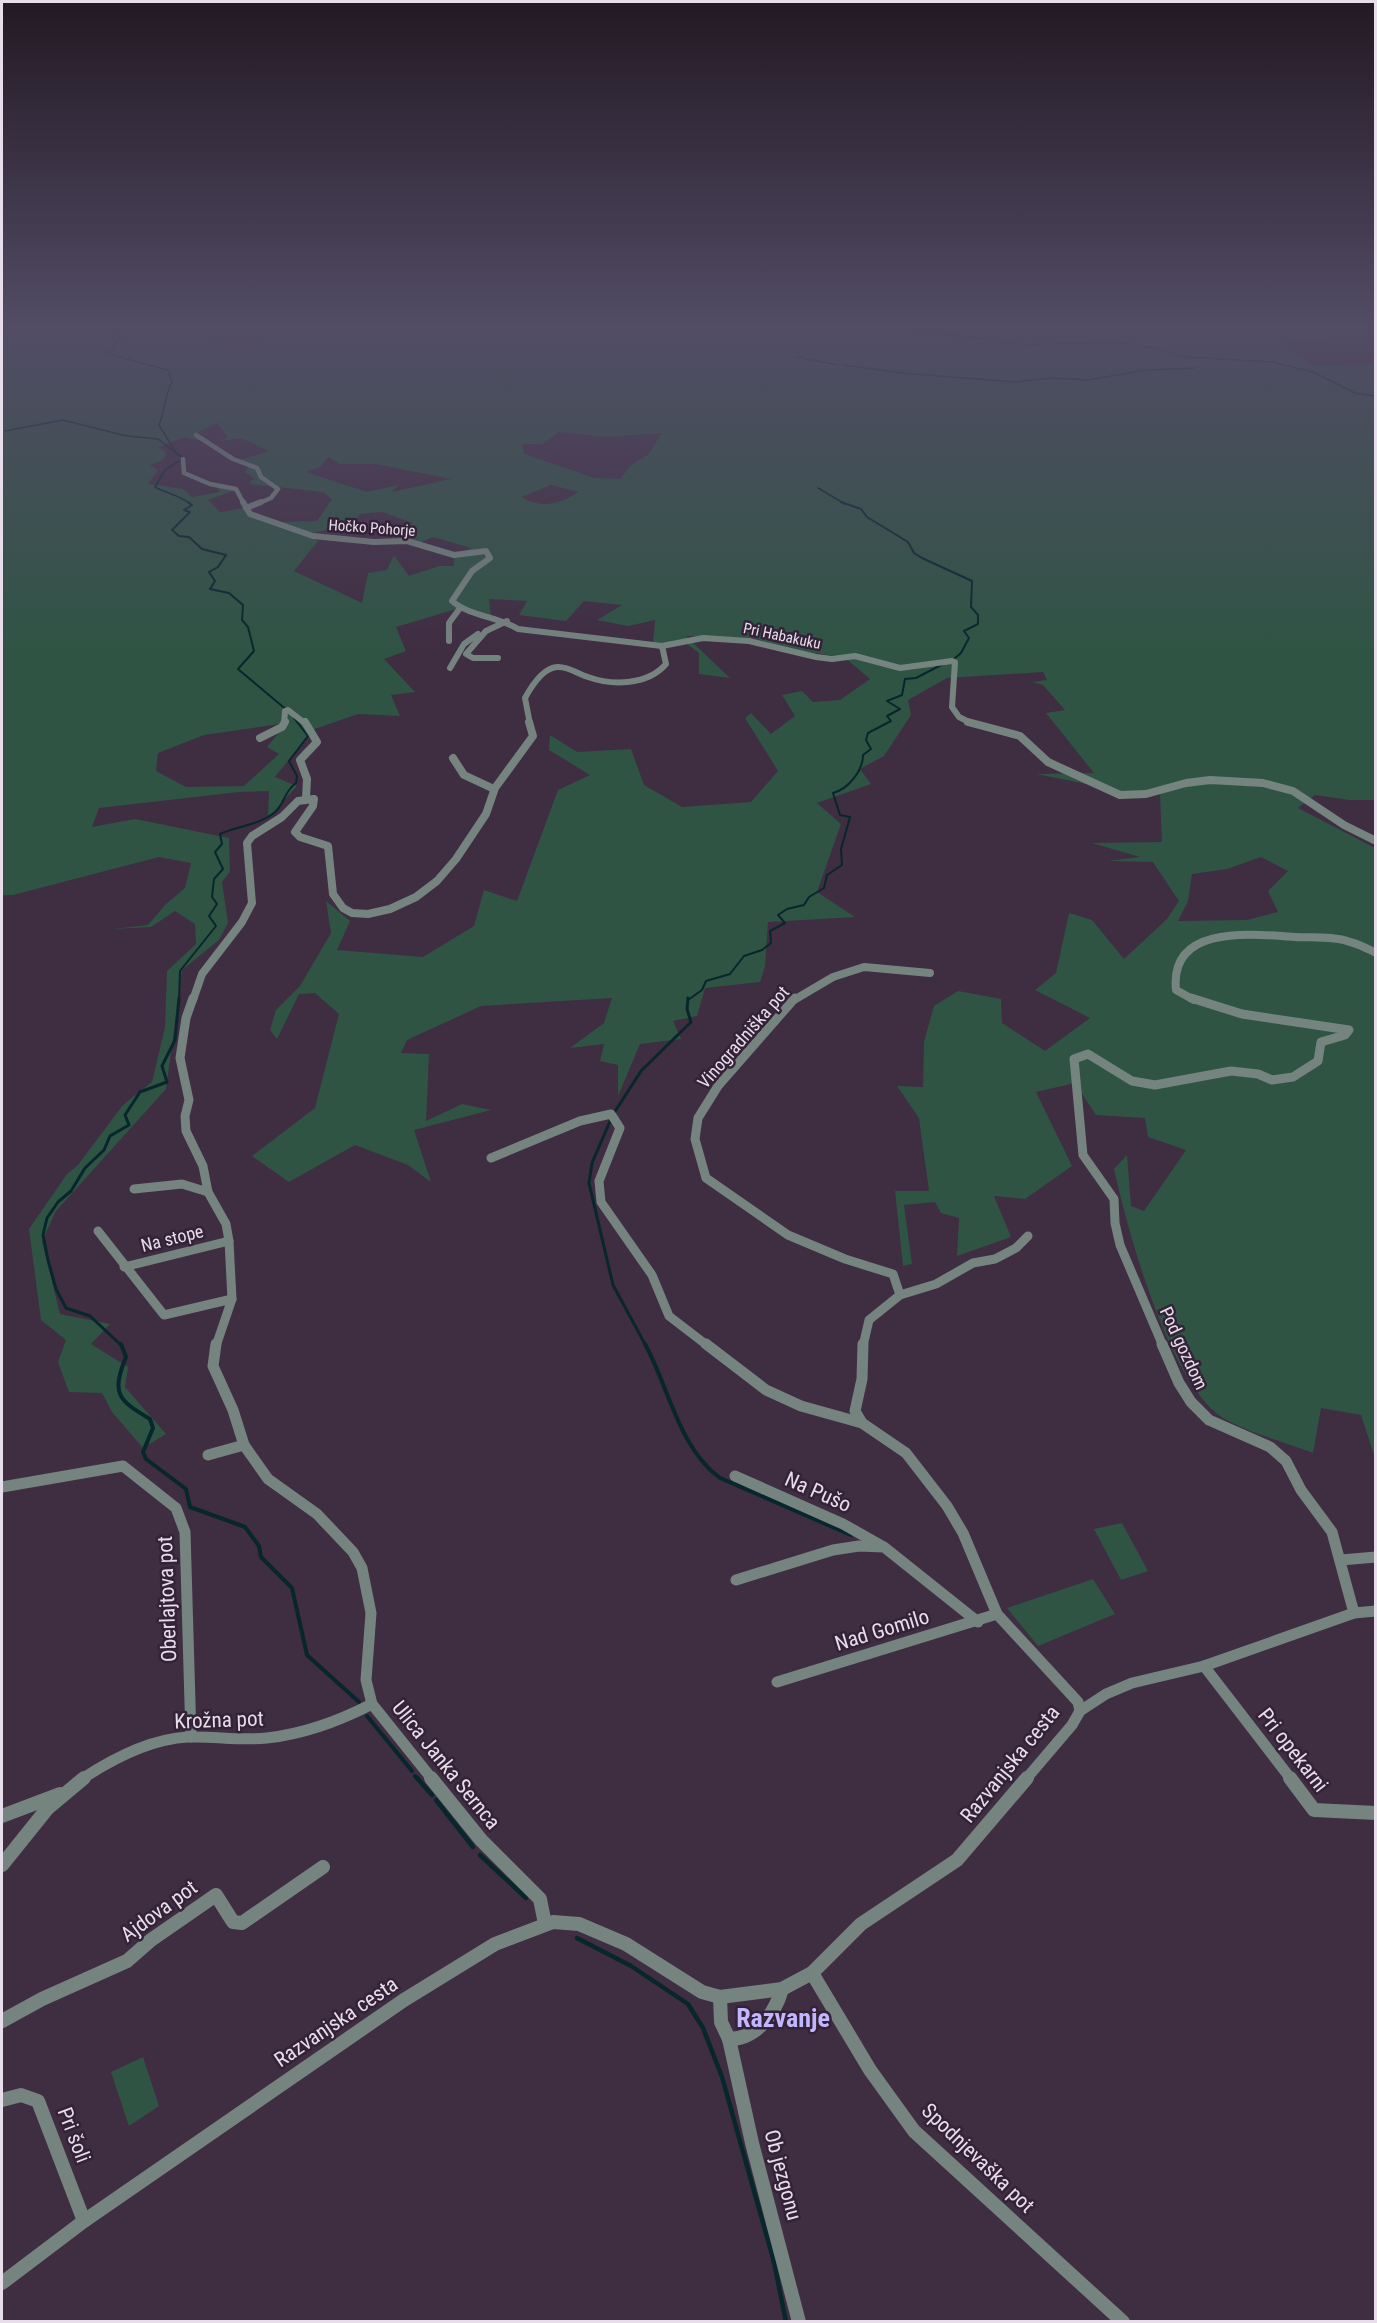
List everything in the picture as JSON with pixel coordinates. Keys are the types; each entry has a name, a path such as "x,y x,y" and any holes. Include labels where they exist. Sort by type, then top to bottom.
{"street":[{"path":"198,436 232,459 257,468 261,477 279,489 271,498 246,508"},
{"name":"Hočko Pohorje","path":"183,459 184,473 217,487 236,489 246,508 261,519 293,527 313,536 374,542 407,541 454,555 486,551 490,558 472,571 454,596 452,601 460,608"},
{"path":"449,641 447,626 451,615 460,608"},
{"name":"Pri Habakuku","path":"460,608 477,615 507,621 518,629 531,632 662,646 703,638 750,641 816,657 832,659 855,656 900,668 952,661 955,662 951,679 953,690 950,701 952,709 960,718 1018,734 1054,766 1091,781 1110,792 1152,795 1184,783 1216,779 1274,786 1296,793 1342,824 1376,842"},
{"path":"450,669 454,658 468,640 507,621"},
{"path":"486,631 466,654 472,658 498,658"},
{"path":"260,738 282,727 285,722 285,711 288,710 301,718 316,735 318,742 300,760 307,779 306,798 314,799 315,802 295,832 300,837 328,846 330,883 336,901 342,908 353,913 367,914 388,909 430,890 445,874 481,822 489,808 494,789 526,750 533,736 524,701 548,668 566,668 598,681 633,680 651,676 662,670 666,664 662,646"},
{"path":"453,758 457,771 464,777 494,789"},
{"name":"Ulica Janka Sernca","path":"306,798 252,836 247,843 252,903 242,922 202,974 186,1018 180,1058 189,1100 185,1116 186,1131 203,1166 208,1192 220,1209 229,1241 232,1299 217,1336 213,1366 244,1445 268,1479 317,1514 335,1531 353,1552 362,1568 371,1613 366,1669 372,1704 481,1840 540,1899 545,1924"},
{"name":"Pod gozdom","path":"1354,1613 1344,1584 1341,1560 1332,1532 1301,1491 1286,1461 1270,1447 1209,1420 1191,1402 1179,1383 1120,1245 1115,1223 1114,1199 1083,1155 1074,1059 1088,1054 1132,1081 1155,1084 1231,1071 1258,1074 1272,1080 1293,1077 1318,1061 1321,1042 1345,1035 1349,1030 1339,1025 1319,1025 1222,1011 1197,1004 1176,990 1173,979 1175,965 1187,949 1222,936 1239,933 1348,941 1376,953"},
{"name":"Vinogradniška pot","path":"900,1295 893,1275 845,1259 788,1234 718,1188 706,1178 695,1139 698,1118 718,1086 798,995 833,977 864,967 930,973"},
{"path":"491,1158 509,1154 580,1121 614,1117 620,1128 599,1181 601,1202 651,1275 669,1316 766,1390 801,1406 862,1424 906,1453 947,1506 963,1533 997,1614 1079,1707"},
{"path":"134,1189 182,1184 208,1192"},
{"name":"Na stope","path":"98,1231 164,1315 232,1299"},
{"path":"862,1424 855,1411 863,1377 862,1337 866,1322 874,1311 900,1295 936,1284 973,1263 995,1259 1016,1248 1028,1236"},
{"name":"Na stope","path":"124,1267 229,1241"},
{"path":"208,1455 244,1445"},
{"name":"Oberlajtova pot","path":"2,1487 123,1466 176,1508 185,1532 190,1737"},
{"name":"Na Pušo","path":"735,1476 843,1524 884,1547 978,1622"},
{"path":"736,1580 833,1550 859,1546 884,1547"},
{"path":"1341,1560 1376,1557"},
{"name":"Razvanjska cesta","path":"2,2283 84,2221 404,2000 495,1944 545,1924 579,1924 626,1944 702,1992 720,1997 742,1996 782,1989 812,1973 861,1924 957,1860 1058,1742 1079,1707 1132,1683 1204,1666 1354,1613 1376,1611"},
{"name":"Nad Gomilo","path":"777,1682 978,1622 997,1614"},
{"name":"Pri opekarni","path":"1204,1666 1314,1809 1376,1813"},
{"name":"Krožna pot","path":"2,1865 62,1793 88,1772 122,1754 169,1740 190,1737 265,1739 303,1733 372,1704"},
{"path":"2,1816 21,1811 62,1793"},
{"name":"Ajdova pot","path":"2,2021 42,1999 127,1961 151,1940 216,1895 233,1923 242,1923 323,1867"},
{"name":"Spodnjevaška pot","path":"812,1973 870,2070 914,2131 1123,2322"},
{"path":"720,1997 721,2022 729,2039 742,2038 753,2033 780,2000 782,1989"},
{"name":"Ob jezgonu","path":"729,2039 752,2143 799,2322"},
{"name":"Pri šoli","path":"2,2100 18,2095 31,2095 38,2101 84,2221"}],"green space":[{"path":"2,436 195,436 199,440 184,437 159,447 166,453 164,459 150,465 158,470 148,484 183,489 192,497 220,492 216,486 233,491 208,500 220,512 244,508 280,522 317,521 332,499 323,492 249,484 254,478 245,472 250,465 240,460 269,451 241,438 221,441 228,436 553,436 542,444 522,444 524,454 595,478 620,479 631,465 648,455 660,436 1375,436 1375,800 1349,800 1315,795 1298,808 1375,848 1375,1458 1361,1415 1321,1408 1313,1453 1232,1423 1203,1400 1168,1341 1140,1266 1114,1169 1127,1155 1131,1206 1144,1211 1186,1150 1148,1137 1145,1118 1096,1115 1075,1083 1036,1092 1072,1166 1025,1199 994,1196 1011,1237 957,1256 959,1218 941,1213 935,1202 904,1205 912,1264 903,1266 895,1191 929,1191 919,1118 897,1086 923,1087 924,1042 934,1006 958,991 1001,999 1002,1023 1045,1051 1090,1018 1035,990 1056,973 1069,913 1092,920 1124,959 1167,919 1179,901 1153,862 1108,861 1140,857 1092,843 1162,842 1160,793 1131,797 1092,785 1036,774 1094,773 1046,713 1065,710 1043,685 1032,682 1047,680 1043,672 947,678 908,700 911,715 884,756 860,769 871,784 817,803 841,824 817,892 855,917 768,922 765,967 760,982 705,988 697,1016 673,1021 681,1039 640,1044 618,1096 618,1065 600,1061 604,1044 570,1048 604,1023 612,998 481,1006 407,1040 401,1053 429,1054 426,1121 462,1104 491,1110 414,1130 431,1182 408,1165 355,1145 289,1182 252,1156 315,1108 339,1014 315,993 299,994 277,1039 270,1030 276,1010 300,986 331,933 326,901 350,921 337,950 423,957 474,926 484,890 517,901 558,790 590,775 549,750 550,735 577,752 631,749 644,785 682,807 751,802 778,771 745,718 751,713 771,734 795,716 782,695 802,691 813,702 840,700 870,679 844,657 791,650 753,638 686,636 730,678 699,674 699,653 687,644 653,643 655,620 628,626 597,620 622,605 584,601 566,621 519,615 527,601 489,599 491,617 456,609 396,627 406,651 384,659 415,692 391,695 400,716 358,714 312,730 275,777 297,786 268,818 269,791 239,792 99,808 92,827 135,819 229,838 230,872 222,882 228,923 219,940 182,970 166,1089 56,1211 42,1241 60,1314 110,1324 91,1344 128,1367 125,1387 166,1434 143,1448 112,1412 102,1393 69,1392 58,1362 66,1340 41,1320 29,1229 67,1174 78,1165 123,1105 152,1082 165,1027 167,971 196,944 195,924 175,911 151,927 112,929 148,925 165,905 185,888 191,863 159,857 13,895 2,895","holes":["328,457 340,464 376,464 451,479 392,492 398,485 367,492 306,472 320,467","551,485 579,492 550,504 536,503 521,497","382,512 413,523 389,530 405,529 390,540 419,543 433,537 471,548 454,556 454,566 439,566 409,576 394,555 387,570 368,573 362,603 294,571 318,541 308,534 353,524 360,514","287,723 267,747 279,754 244,786 186,787 156,771 158,753 204,735","1261,857 1288,871 1268,891 1278,912 1247,920 1178,921 1188,901 1192,874 1227,869"]},
{"path":"1122,1523 1148,1571 1121,1580 1094,1529"},
{"path":"1093,1579 1115,1614 1038,1646 1007,1608"},
{"path":"143,2057 159,2106 129,2126 111,2072"}],"waterway":[{"path":"131,436 158,439 176,453"},
{"path":"166,436 176,453"},
{"path":"176,453 184,458"},
{"path":"180,460 165,470 155,487 190,504"},
{"path":"818,488 843,503"},
{"path":"188,502 192,505 184,510 190,512 172,530 179,536 189,537 202,549 226,555 218,567 209,572 215,581 210,589 229,593 243,605 242,620 248,627 254,651 238,669 288,711"},
{"path":"843,503 861,509 867,517 908,542 914,553 922,558 972,581 971,607 978,615 978,624 964,631 969,638 961,653 954,659"},
{"path":"688,1000 702,990 706,981 730,974 744,956 762,950 771,943 770,931 785,923 778,915 787,909 804,905 809,897 824,888 827,875 842,865 841,849 850,817 840,815 833,793 844,788 857,773 863,755 871,749 866,740 868,733 891,721 887,716 900,709 887,701 902,695 905,679 916,678 943,664"},
{"path":"179,1000 180,971 216,926 209,916 217,904 212,897 214,879 223,869 215,852 222,844 220,834 255,823 274,813 296,783 297,776 289,761 308,736 294,718"},
{"path":"122,1346 90,1316 66,1308 56,1289 43,1235 47,1218 58,1202 71,1191 85,1168 104,1150 110,1136 129,1125 125,1115 140,1092 167,1082 162,1066 175,1040 179,998"},
{"path":"614,1113 641,1071 691,1022 687,1009 688,998"},
{"path":"611,1119 592,1163 589,1183 613,1285 646,1345"},
{"path":"646,1345 694,1451 720,1478 851,1535"},
{"path":"122,1346 126,1357 119,1380 120,1395 124,1401 150,1419 153,1428 143,1452 146,1459 186,1489 190,1507 245,1527 259,1546 261,1557 292,1588 307,1655 359,1702"},
{"path":"367,1716 412,1771"},
{"path":"417,1778 432,1795"},
{"path":"436,1800 473,1847"},
{"path":"480,1855 526,1898"},
{"path":"577,1938 631,1966 688,2004 703,2028 722,2077 774,2262 786,2322"}],"district":[{"name":"Razvanje","path":"783,2018"}]}
